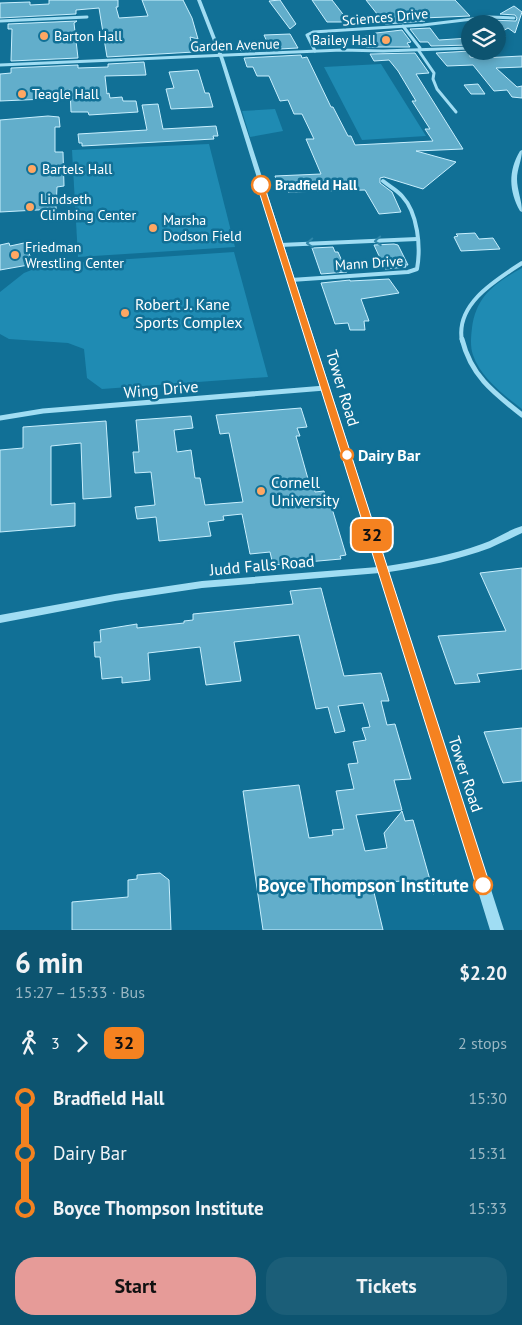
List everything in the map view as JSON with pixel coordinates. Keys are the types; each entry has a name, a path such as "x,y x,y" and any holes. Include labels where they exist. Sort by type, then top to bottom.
{"street":[{"name":"Tower Road","path":"199,0 221,56 497,930"},
{"path":"0,21 87,17"},
{"name":"Sciences Drive","path":"506,18 514,18"},
{"name":"Sciences Drive","path":"315,51 307,35 311,32 403,26 461,20"},
{"path":"403,26 434,73 433,79 436,88 456,112"},
{"name":"Garden Avenue","path":"0,65 315,51 461,48"},
{"path":"522,152 518,159 513,180 515,192 522,210"},
{"name":"Mann Drive","path":"291,280 408,272 417,269 415,222 404,197 383,181"},
{"name":"Mann Drive","path":"280,245 416,239"},
{"path":"522,263 486,288 469,306 463,320 461,337 464,353 470,366 490,390 522,416"},
{"name":"Wing Drive","path":"0,418 43,411 325,388"},
{"name":"Judd Falls Road","path":"0,619 230,581 383,569 439,561 490,546 522,529"}],"shaded area":[{"path":"381,64 426,136 362,140 324,67"},
{"path":"275,109 283,131 250,137 242,111"},
{"path":"209,144 235,247 78,257 72,150"},
{"name":"Robert J. Kane Sports Complex","path":"234,252 268,377 102,389 87,378 84,349 68,343 9,339 0,334 0,292 24,273 39,267 55,264"},
{"path":"522,268 522,409 481,371 473,355 471,342 474,317 482,299 495,285"}],"building":[{"path":"49,0 118,0 118,7 116,7 119,18 148,16 142,0 183,0 192,18 198,39 190,37 194,52 107,57 99,8 76,10 76,14 0,18 0,3 30,2 30,5 49,4"},
{"path":"280,0 296,24 290,29 269,1"},
{"path":"312,0 332,0 349,22 327,22"},
{"path":"366,0 455,0 469,15 423,18 425,21 385,24"},
{"path":"514,6 522,12 515,33 508,28 506,29 506,21 516,21 515,15 500,14"},
{"name":"Barton Hall","path":"77,21 74,23 78,58 11,61 12,29 8,29 8,24"},
{"path":"430,28 439,40 461,39 461,45 431,46 428,42 420,42 410,29"},
{"name":"Bailey Hall","path":"402,30 411,42 407,43 410,47 366,47 360,38 376,33"},
{"path":"290,34 298,48 241,51 239,45 268,44 264,35"},
{"path":"461,52 461,60 506,60 506,57 522,56 522,67 496,68 517,87 522,86 522,98 512,97 507,90 494,91 473,65 447,66 436,53"},
{"path":"415,53 429,73 416,74 463,149 416,151 456,162 423,189 384,177 380,178 380,183 392,192 401,212 379,214 365,190 288,192 287,188 279,188 275,176 321,174 306,139 314,139 302,114 294,114 288,100 280,101 269,76 257,76 253,67 247,67 244,58 301,55 302,58 307,57 331,107 333,107 348,136 351,136 355,145 433,141 425,129 430,129 412,101 416,101 398,71 389,60 374,61 370,54"},
{"path":"144,62 146,75 105,76 107,94 109,93 110,98 122,97 123,101 136,101 138,112 89,115 88,112 71,112 70,90 46,92 46,99 0,101 0,74 11,73 11,68 78,65 78,68 108,67 108,64"},
{"path":"198,70 205,93 209,93 213,107 171,109 166,89 174,88 169,72"},
{"path":"478,84 485,94 471,94 464,85"},
{"path":"158,104 163,129 216,126 218,136 213,136 214,139 82,146 82,143 79,143 78,134 147,130 142,105"},
{"name":"Bartels Hall","path":"48,116 59,117 60,127 55,127 55,152 63,152 64,186 57,187 56,209 0,212 0,120"},
{"path":"475,233 479,239 493,238 500,249 461,251 454,237 458,236 456,234"},
{"name":"Friedman Wrestling Center","path":"9,243 10,246 24,243 34,264 0,270 0,245"},
{"path":"374,245 398,245 408,265 405,265 406,267 385,269"},
{"path":"333,247 335,252 338,252 347,272 321,274 312,248"},
{"path":"389,279 399,293 361,299 369,321 364,321 365,330 350,330 348,323 335,324 321,283"},
{"path":"301,408 307,427 297,428 300,436 296,436 310,486 314,486 315,492 324,491 325,495 328,495 346,555 340,556 341,559 273,565 270,552 250,554 242,514 223,516 224,520 208,522 211,536 159,541 156,517 137,519 135,507 155,505 151,472 135,473 133,452 139,452 136,420 191,416 193,428 174,430 177,452 191,450 195,478 200,478 205,505 243,502 229,433 220,434 216,415"},
{"path":"106,421 111,497 83,499 81,443 51,446 51,505 75,503 75,526 0,532 0,450 23,448 23,427"},
{"path":"522,568 522,669 477,674 480,682 455,684 438,636 506,631 480,573"},
{"path":"321,588 344,676 381,673 389,701 381,701 387,725 395,724 411,779 394,780 402,810 356,815 365,851 387,848 384,833 402,811 405,821 413,820 434,894 401,881 372,884 383,930 263,930 243,791 299,785 309,838 333,835 332,830 344,829 336,791 354,789 348,764 358,763 353,742 366,740 362,728 370,727 363,703 338,706 345,731 335,733 328,707 316,709 299,635 234,642 241,681 206,685 200,647 148,653 150,680 122,683 122,677 102,679 100,657 95,657 94,642 101,642 100,630 137,624 137,628 184,623 184,621 193,620 193,614 293,604 290,591"},
{"path":"522,728 522,781 503,783 484,732"},
{"path":"160,873 169,880 171,930 72,930 72,902 128,897 128,880 137,879 137,875"}],"bus line":[{"name":"32","path":"261,185 483,885"}],"place":[{"name":"Barton Hall","path":"44,36"},
{"name":"Bailey Hall","path":"386,40"},
{"name":"Teagle Hall","path":"22,94"},
{"name":"Bartels Hall","path":"32,169"},
{"name":"Bradfield Hall","path":"261,185"},
{"name":"Lindseth Climbing Center","path":"30,207"},
{"name":"Marsha Dodson Field","path":"153,228"},
{"name":"Friedman Wrestling Center","path":"15,255"},
{"name":"Robert J. Kane Sports Complex","path":"125,313"},
{"name":"Dairy Bar","path":"347,455"},
{"name":"Cornell University","path":"261,491"},
{"name":"Boyce Thompson Institute","path":"483,885"}]}
